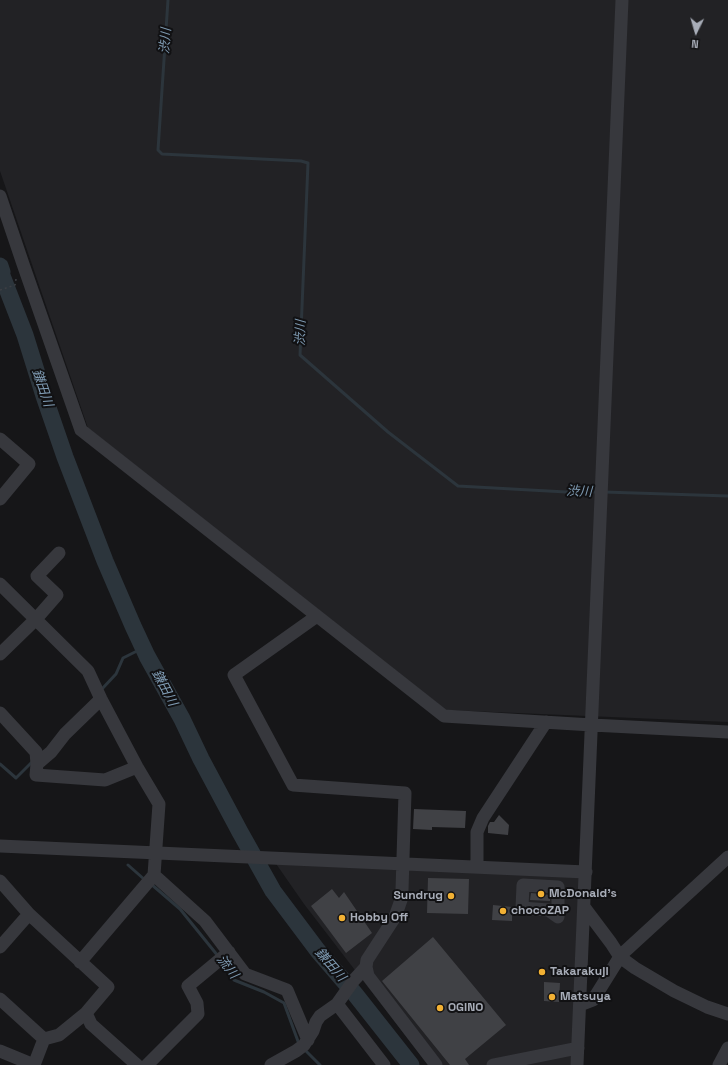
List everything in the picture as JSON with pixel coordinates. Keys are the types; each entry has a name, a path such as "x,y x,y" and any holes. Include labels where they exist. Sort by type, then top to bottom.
{"street":[{"path":"493,1065 580,1059 580,1005 622,0"},
{"path":"0,196 81,430 444,716 728,732"},
{"path":"0,440 29,464 0,499"},
{"path":"0,654 57,596 37,576 59,553"},
{"path":"0,584 88,671 137,767 159,804 154,875 80,962"},
{"path":"317,616 234,675 293,784 405,793 401,900 394,917 367,960 366,967 368,976 436,1065"},
{"path":"37,764 101,699"},
{"path":"0,713 36,752 36,775 105,780 137,767"},
{"path":"477,867 477,832 483,818 546,722"},
{"path":"0,846 586,872"},
{"path":"580,1005 593,1000 620,957 728,857"},
{"path":"154,875 205,921 245,974 287,990 308,1040"},
{"path":"0,881 29,914 108,987 86,1013 60,1035 44,1039"},
{"path":"584,908 611,942 620,957 674,992 728,1014"},
{"path":"0,947 29,914"},
{"path":"147,1065 198,1014 197,1003 188,986 229,952"},
{"path":"272,1065 296,1051 308,1040 320,1016 339,1002 354,980 366,967"},
{"path":"0,999 44,1039"},
{"path":"339,1002 384,1065"},
{"path":"86,1013 92,1024 137,1065"},
{"path":"0,1051 34,1065 44,1039"},
{"path":"719,1065 728,1048"}],"path":[{"path":"0,290 15,285"}],"shaded area":[{"path":"0,0 728,0 728,722 446,710 88,428 0,171"},
{"path":"272,858 586,872 577,1065 428,1065 304,904"}],"building":[{"path":"414,809 466,811 465,828 432,827 432,830 413,829"},
{"path":"499,815 509,825 508,835 488,833 488,826 490,822 494,822"},
{"path":"428,878 469,879 468,914 427,913"},
{"path":"332,889 339,898 344,892 372,933 346,953 311,906"},
{"path":"531,893 550,895 550,901 530,900"},
{"path":"493,905 512,907 512,921 492,920"},
{"path":"433,937 506,1025 465,1059 469,1065 450,1065 382,981"},
{"path":"544,982 560,983 559,1002 544,1001"}],"waterway":[{"name":"渋川","path":"168,0 158,150 162,154 301,161 308,163 300,355 388,432 458,486 566,492 598,492"},
{"name":"鎌田川","path":"0,266 1,273 25,335 65,457 105,561 147,656 182,719 201,759 240,832 273,891 318,951 355,994 411,1065"},
{"name":"渋川","path":"604,492 728,496"},
{"path":"101,690 116,674 123,658 143,648"},
{"name":"流川","path":"0,764 16,778 32,762"},
{"name":"流川","path":"128,865 145,880"},
{"name":"流川","path":"151,884 180,909 218,956"},
{"name":"流川","path":"222,962 234,980 264,992 284,1003 299,1044"},
{"name":"流川","path":"304,1049 320,1065"}],"place":[{"name":"McDonald's","path":"541,894"},
{"name":"Sundrug","path":"451,896"},
{"name":"chocoZAP","path":"503,911"},
{"name":"Hobby Off","path":"342,918"},
{"name":"Takarakuji","path":"542,972"},
{"name":"Matsuya","path":"552,997"},
{"name":"OGINO","path":"440,1008"}]}
